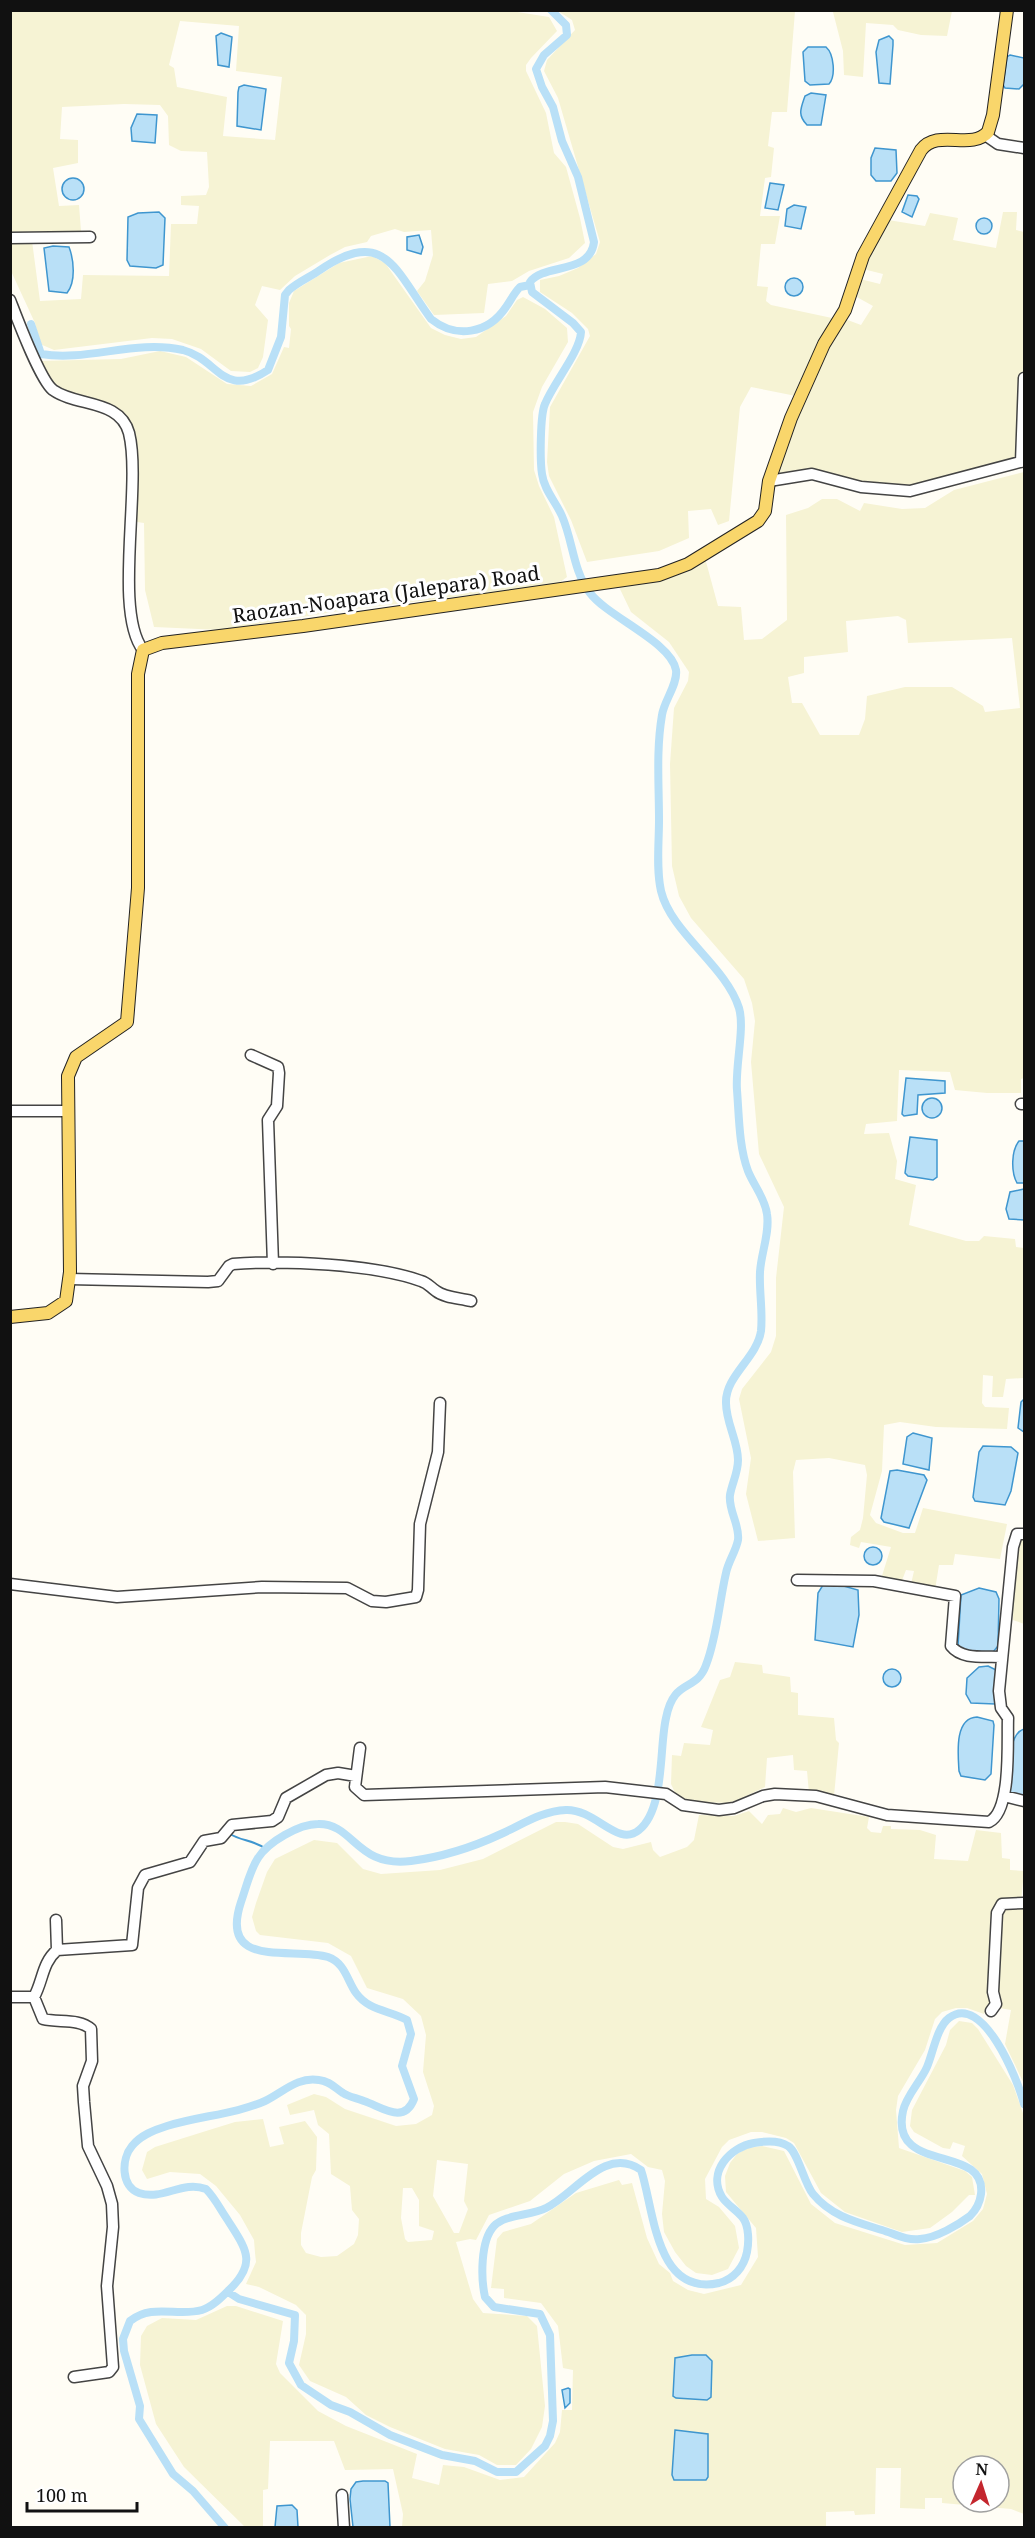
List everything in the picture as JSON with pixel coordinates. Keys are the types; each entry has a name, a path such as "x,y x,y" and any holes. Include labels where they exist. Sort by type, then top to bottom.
{"main road":[{"path":"985,135 993,115 1007,10"},
{"name":"Raozan-Noapara (Jalepara) Road","path":"143,650 162,643 279,630 575,585 659,575 688,564 758,521 765,511 768,487 795,408 824,344 845,310 863,256 921,150 935,140 977,139 985,135"},
{"path":"10,1317 55,1311 66,1301 69,1279 68,1076 75,1058 127,1022 138,888 138,674 143,650"}],"street":[{"path":"985,135 998,144 1024,148"},
{"path":"10,238 90,237"},
{"path":"10,300 46,383 53,390 114,412 125,423 131,452 130,608 138,644 143,650"},
{"path":"10,331 22,327"},
{"path":"768,487 812,474 861,487 910,491 1023,462 1024,378"},
{"path":"251,1055 269,1061 278,1067 279,1073 277,1106 268,1120 273,1264"},
{"path":"10,1111 68,1111"},
{"path":"69,1279 208,1282 218,1281 233,1264 364,1268 421,1281 445,1295 471,1300"},
{"path":"10,1584 117,1597 286,1587 347,1588 372,1601 386,1602 416,1597 420,1524 438,1452 440,1403"},
{"path":"360,1748 356,1787 364,1795 582,1786 666,1794 683,1805 697,1808 734,1808 757,1798 776,1794 816,1796 887,1815 989,1822 999,1816 1004,1796 1008,1718 1001,1708 1001,1657 1013,1547 1017,1534 1024,1534"},
{"path":"797,1580 874,1581 955,1596 951,1646 956,1652 967,1656 1001,1657"},
{"path":"57,1950 132,1945 140,1879 151,1873 190,1862 204,1841 227,1831 272,1821 278,1817 285,1798 326,1775 338,1773 356,1776"},
{"path":"1004,1796 1024,1801"},
{"path":"992,2011 996,2004 993,1992 997,1913 1002,1904 1024,1903"},
{"path":"34,1997 40,1986 44,1966 57,1950 56,1920"},
{"path":"10,1997 34,1997"},
{"path":"34,1997 43,2019 86,2024 91,2029 92,2061 83,2086 88,2146 107,2186 112,2204 113,2227 107,2286 113,2367 109,2372 74,2377"},
{"path":"342,2495 344,2528"}],"shaded area":[{"path":"504,10 549,17 557,31 531,58 526,65 526,71 546,113 554,153 566,167 585,243 569,258 529,271 512,281 488,284 484,313 434,315 417,291 425,281 433,255 431,230 404,232 395,229 371,236 367,242 345,247 330,255 295,276 280,290 262,286 255,305 268,320 263,357 258,368 250,372 231,371 201,349 172,339 152,338 54,350 40,344 35,323 11,271 10,241 32,241 40,301 81,299 83,275 169,276 171,224 197,224 199,206 181,205 181,196 206,195 209,187 207,152 181,151 169,145 168,116 160,105 62,107 60,139 78,140 78,163 53,168 59,206 79,205 81,231 11,232 11,11","holes":["180,21 239,26 236,71 282,77 275,140 223,136 227,97 177,87 174,68 169,65"]},
{"path":"558,11 795,11 787,112 772,112 768,146 774,148 771,177 765,178 760,216 780,216 775,244 761,244 757,286 768,287 766,301 771,305 832,318 796,396 751,387 740,407 729,521 718,525 711,509 688,511 689,538 659,551 587,562 571,520 549,476 547,462 550,407 590,336 588,329 572,313 540,292 540,280 559,276 578,268 596,254 600,242 558,98 544,71 547,60 575,30 572,20"},
{"path":"795,11 952,11 947,36 921,35 898,30 893,25 866,23 863,77 844,75 843,51 833,12"},
{"path":"1003,212 1017,212 1016,230 1024,232 1024,350 1018,458 915,486 861,482 812,469 778,475 795,422 822,358 845,319 861,325 873,306 855,296 860,279 880,284 883,274 863,269 888,220 925,226 930,213 958,218 953,240 996,248"},
{"path":"372,256 385,263 431,328 445,335 461,339 476,337 506,316 517,300 523,297 545,309 567,328 568,342 542,387 533,412 534,470 554,517 567,577 559,583 527,588 339,611 221,630 154,627 145,590 144,523 137,522 137,450 130,422 119,409 73,394 53,384 39,361 121,359 160,351 186,357 227,384 251,386 272,374 284,347 289,348 291,329 289,303 294,291 339,263"},
{"path":"1024,472 1024,1078 1021,1079 1021,1093 987,1093 955,1090 950,1072 899,1070 897,1121 866,1124 864,1134 889,1133 897,1161 895,1179 916,1185 909,1225 966,1241 979,1241 984,1236 1015,1239 1016,1247 1024,1248 1024,1378 1006,1379 1003,1397 992,1397 993,1376 983,1375 982,1403 985,1407 1009,1408 1007,1429 936,1427 900,1422 884,1425 882,1471 870,1515 876,1523 903,1533 915,1533 923,1508 1007,1524 1000,1559 955,1554 953,1565 939,1565 935,1590 911,1584 914,1571 906,1570 901,1583 881,1579 891,1547 861,1542 859,1548 850,1545 851,1537 860,1530 863,1518 867,1475 865,1465 829,1458 796,1460 793,1472 795,1538 758,1541 746,1494 751,1458 739,1399 742,1389 771,1352 776,1336 776,1278 784,1207 759,1154 751,1062 755,1021 752,1003 744,979 691,918 679,896 672,866 670,764 674,708 688,681 689,672 669,642 631,612 619,587 705,558 718,606 741,607 744,640 762,639 787,620 786,515 808,508 822,499 837,499 860,511 864,503 902,509 925,508 954,490","holes":["898,616 906,620 908,643 1012,638 1020,708 985,712 983,706 952,687 905,687 867,696 865,719 859,735 820,735 802,703 792,703 788,677 804,673 804,657 848,652 846,621"]},
{"path":"1024,1539 1024,1624 1013,1620 1013,1603 1016,1550 1020,1541"},
{"path":"735,1662 762,1665 763,1673 790,1677 791,1692 798,1693 798,1715 834,1718 836,1740 839,1743 834,1796 809,1793 807,1771 794,1770 793,1755 767,1758 765,1787 729,1803 690,1802 677,1797 671,1784 672,1755 681,1756 684,1743 710,1745 713,1730 701,1727 720,1680 730,1677"},
{"path":"783,1808 796,1812 811,1808 869,1817 867,1828 871,1832 881,1833 883,1826 891,1826 891,1829 920,1830 936,1835 934,1859 968,1861 976,1830 1001,1833 1002,1858 1010,1859 1010,1870 1024,1871 1021,1902 1024,1908 1024,2084 1005,2044 1011,2010 988,2006 984,2014 967,2008 956,2008 942,2012 935,2019 925,2050 898,2096 896,2110 899,2148 965,2171 972,2177 975,2195 969,2195 952,2212 930,2228 902,2232 845,2212 821,2193 794,2143 786,2138 762,2132 751,2132 729,2140 722,2147 705,2179 706,2199 719,2207 735,2226 739,2248 728,2269 712,2275 696,2273 686,2266 675,2252 664,2232 662,2214 665,2181 662,2170 648,2167 631,2154 594,2161 564,2174 530,2201 489,2215 476,2240 456,2242 473,2299 483,2313 527,2316 537,2326 545,2406 542,2427 531,2449 516,2465 497,2465 479,2455 445,2449 390,2427 366,2415 346,2397 310,2381 299,2365 306,2334 306,2315 296,2305 259,2287 246,2284 256,2262 254,2240 240,2215 216,2186 200,2174 170,2172 147,2179 142,2170 147,2152 155,2147 235,2122 263,2119 270,2147 284,2144 279,2127 305,2121 317,2137 316,2170 312,2177 301,2233 301,2245 306,2253 321,2257 337,2256 354,2244 358,2235 359,2219 352,2210 350,2186 331,2174 329,2134 318,2125 314,2110 290,2115 287,2105 314,2094 326,2097 345,2109 396,2126 416,2124 432,2115 434,2106 423,2072 426,2035 421,2016 403,1999 367,1988 351,1956 328,1943 260,1935 256,1931 252,1917 267,1872 275,1859 314,1840 337,1843 363,1869 381,1874 440,1870 483,1859 556,1822 578,1824 613,1847 623,1849 651,1842 653,1850 660,1857 687,1847 694,1840 699,1815 734,1816 749,1811 762,1824 768,1815 780,1814","holes":["437,2160 468,2164 464,2201 468,2209 459,2233 454,2233 433,2196","403,2188 412,2188 419,2200 419,2226 434,2231 432,2240 408,2242 405,2239 401,2218"]},
{"path":"959,2021 972,2023 1013,2085 1024,2116 1024,2514 1011,2509 1011,2454 951,2454 951,2504 942,2503 942,2498 925,2498 925,2509 900,2508 901,2468 876,2468 875,2514 855,2515 854,2511 826,2512 826,2527 402,2527 403,2514 393,2469 345,2470 334,2441 270,2441 268,2489 263,2490 263,2527 245,2527 184,2467 156,2424 140,2365 141,2336 147,2326 162,2318 196,2320 227,2306 236,2306 283,2321 276,2364 280,2373 318,2411 346,2426 417,2454 412,2478 439,2485 443,2465 464,2467 500,2480 524,2477 555,2443 560,2432 562,2410 572,2410 573,2370 563,2368 558,2326 541,2303 504,2298 504,2289 491,2288 497,2239 503,2232 531,2224 576,2193 619,2180 622,2185 632,2183 647,2238 659,2264 670,2273 673,2281 688,2290 704,2294 741,2285 758,2257 756,2228 726,2192 725,2176 730,2163 737,2154 748,2148 762,2146 784,2151 811,2204 835,2223 905,2245 937,2243 973,2221 983,2209 987,2194 982,2174 962,2156 965,2146 953,2142 950,2149 943,2148 914,2132 910,2126 912,2110 946,2045 950,2030"}],"water":[{"path":"221,33 232,37 229,67 218,65 216,36"},
{"path":"889,36 893,40 890,84 879,83 876,52 879,40"},
{"path":"808,47 826,47 829,50 833,71 829,84 810,85 805,81 803,52"},
{"path":"1010,55 1024,58 1024,84 1019,89 1005,88 1003,85 1007,57"},
{"path":"244,85 266,89 261,130 237,126 238,92 239,87"},
{"path":"811,93 826,95 821,125 807,125 802,118 802,104 805,96"},
{"path":"137,114 157,115 155,143 132,141 131,128"},
{"path":"875,148 896,150 897,173 891,181 876,181 871,175 871,158"},
{"path":"73,178 81,181 84,189 81,197 73,200 65,197 62,189 65,181"},
{"path":"770,183 784,185 778,210 765,208"},
{"path":"908,195 917,196 919,199 912,217 902,212"},
{"path":"794,205 806,207 801,229 785,226 787,209"},
{"path":"159,212 165,218 163,265 156,268 130,266 127,260 128,217 138,213"},
{"path":"981,218 987,218 992,226 990,232 981,234 976,229 976,223"},
{"path":"419,235 423,247 421,254 407,250 407,237"},
{"path":"69,247 71,252 73,277 67,293 49,291 44,248"},
{"path":"794,278 800,281 803,287 800,293 794,296 788,293 785,287 788,281"},
{"path":"906,1078 945,1081 945,1093 918,1095 917,1114 904,1116 902,1114"},
{"path":"928,1098 936,1098 942,1104 942,1112 936,1118 928,1118 922,1112 922,1104"},
{"path":"910,1137 937,1140 937,1177 933,1180 908,1176 905,1173"},
{"path":"1019,1141 1024,1141 1024,1183 1017,1183 1013,1168 1014,1150"},
{"path":"1024,1189 1024,1220 1009,1219 1006,1209 1010,1192"},
{"path":"1024,1399 1024,1432 1018,1428 1021,1402"},
{"path":"913,1433 932,1438 929,1470 903,1464 907,1437"},
{"path":"983,1446 1011,1447 1018,1453 1011,1491 1005,1505 975,1501 973,1497 979,1452"},
{"path":"897,1470 924,1475 927,1480 909,1528 884,1522 881,1518 890,1471"},
{"path":"873,1547 879,1550 882,1556 879,1562 873,1565 867,1562 864,1556 867,1550"},
{"path":"823,1585 840,1585 858,1590 859,1615 853,1647 815,1640 818,1593"},
{"path":"979,1588 996,1592 999,1599 998,1646 993,1652 965,1651 958,1646 961,1595"},
{"path":"988,1666 996,1670 995,1704 971,1703 966,1694 967,1678 979,1667"},
{"path":"892,1669 898,1672 901,1678 898,1684 892,1687 886,1684 883,1678 886,1672"},
{"path":"977,1717 993,1721 994,1725 991,1774 985,1780 961,1776 959,1771 958,1747 961,1730 964,1723"},
{"path":"1024,1729 1024,1798 1010,1794 1009,1789 1012,1746 1018,1733"},
{"path":"706,2355 712,2361 711,2397 707,2400 673,2396 675,2358"},
{"path":"570,2389 570,2403 565,2408 562,2390"},
{"path":"675,2430 708,2434 708,2477 706,2480 674,2480 672,2475"},
{"path":"356,2482 388,2483 390,2527 353,2527 351,2489"},
{"path":"292,2505 297,2510 298,2527 275,2527 277,2506"}],"waterway":[{"path":"225,2528 193,2491 173,2474 139,2419 140,2406 124,2351 123,2339 130,2321 139,2316 156,2311 193,2312 213,2305 238,2281 246,2263 246,2255 239,2238 206,2189 189,2187 148,2195 133,2190 126,2179 125,2172 128,2152 139,2139 157,2129 254,2105 304,2080 326,2082 348,2096 392,2112 404,2111 410,2107 414,2099 402,2066 411,2034 407,2020 373,2007 361,1999 342,1968 328,1957 263,1951 249,1947 240,1938 237,1924 241,1902 255,1863 269,1846 285,1835 302,1827 318,1824 340,1830 367,1852 378,1858 393,1861 411,1861 457,1851 490,1839 541,1815 557,1811 577,1811 623,1834 631,1834 639,1830 653,1808 657,1793 664,1731 670,1705 674,1696 697,1679 706,1665 727,1569 738,1540 730,1501 738,1460 726,1403 730,1384 754,1350 761,1331 760,1272 767,1214 762,1197 748,1171 741,1142 737,1080 741,1026 739,1008 723,978 676,921 667,906 659,883 660,728 663,710 675,681 676,670 672,660 663,650 610,611 590,593 580,575 562,516 543,480 541,459 543,410 549,395 572,358 581,332 573,323 532,292 530,282 545,272 584,260 591,252 594,242 578,177 562,141 553,107 542,87 536,69 544,55 567,35 566,25 551,10"},
{"path":"31,324 41,354 59,356 165,347 195,355 222,375 241,381 268,370 281,337 285,295 289,290 342,257 360,252 374,253 386,260 408,284 431,319 441,325 461,331 471,331 490,323 499,316 520,287 530,285"},
{"path":"230,1834 266,1849"},
{"path":"228,2292 239,2299 295,2315 294,2341 289,2363 301,2385 331,2405 350,2412 390,2435 442,2455 475,2461 497,2472 516,2472 545,2446 550,2436 553,2421 550,2335 540,2314 494,2307 485,2297 482,2271 484,2250 489,2233 499,2222 546,2208 603,2167 615,2163 628,2164 641,2170 661,2246 670,2263 682,2277 698,2284 719,2283 729,2279 741,2267 747,2252 748,2239 743,2218 727,2203 718,2188 719,2170 729,2155 745,2145 772,2142 784,2144 792,2149 813,2194 836,2213 853,2221 906,2238 926,2238 947,2231 970,2216 981,2194 979,2178 969,2169 923,2152 910,2144 903,2131 905,2105 924,2072 938,2034 949,2018 962,2013 974,2017 986,2027 1007,2059 1024,2104"}]}
